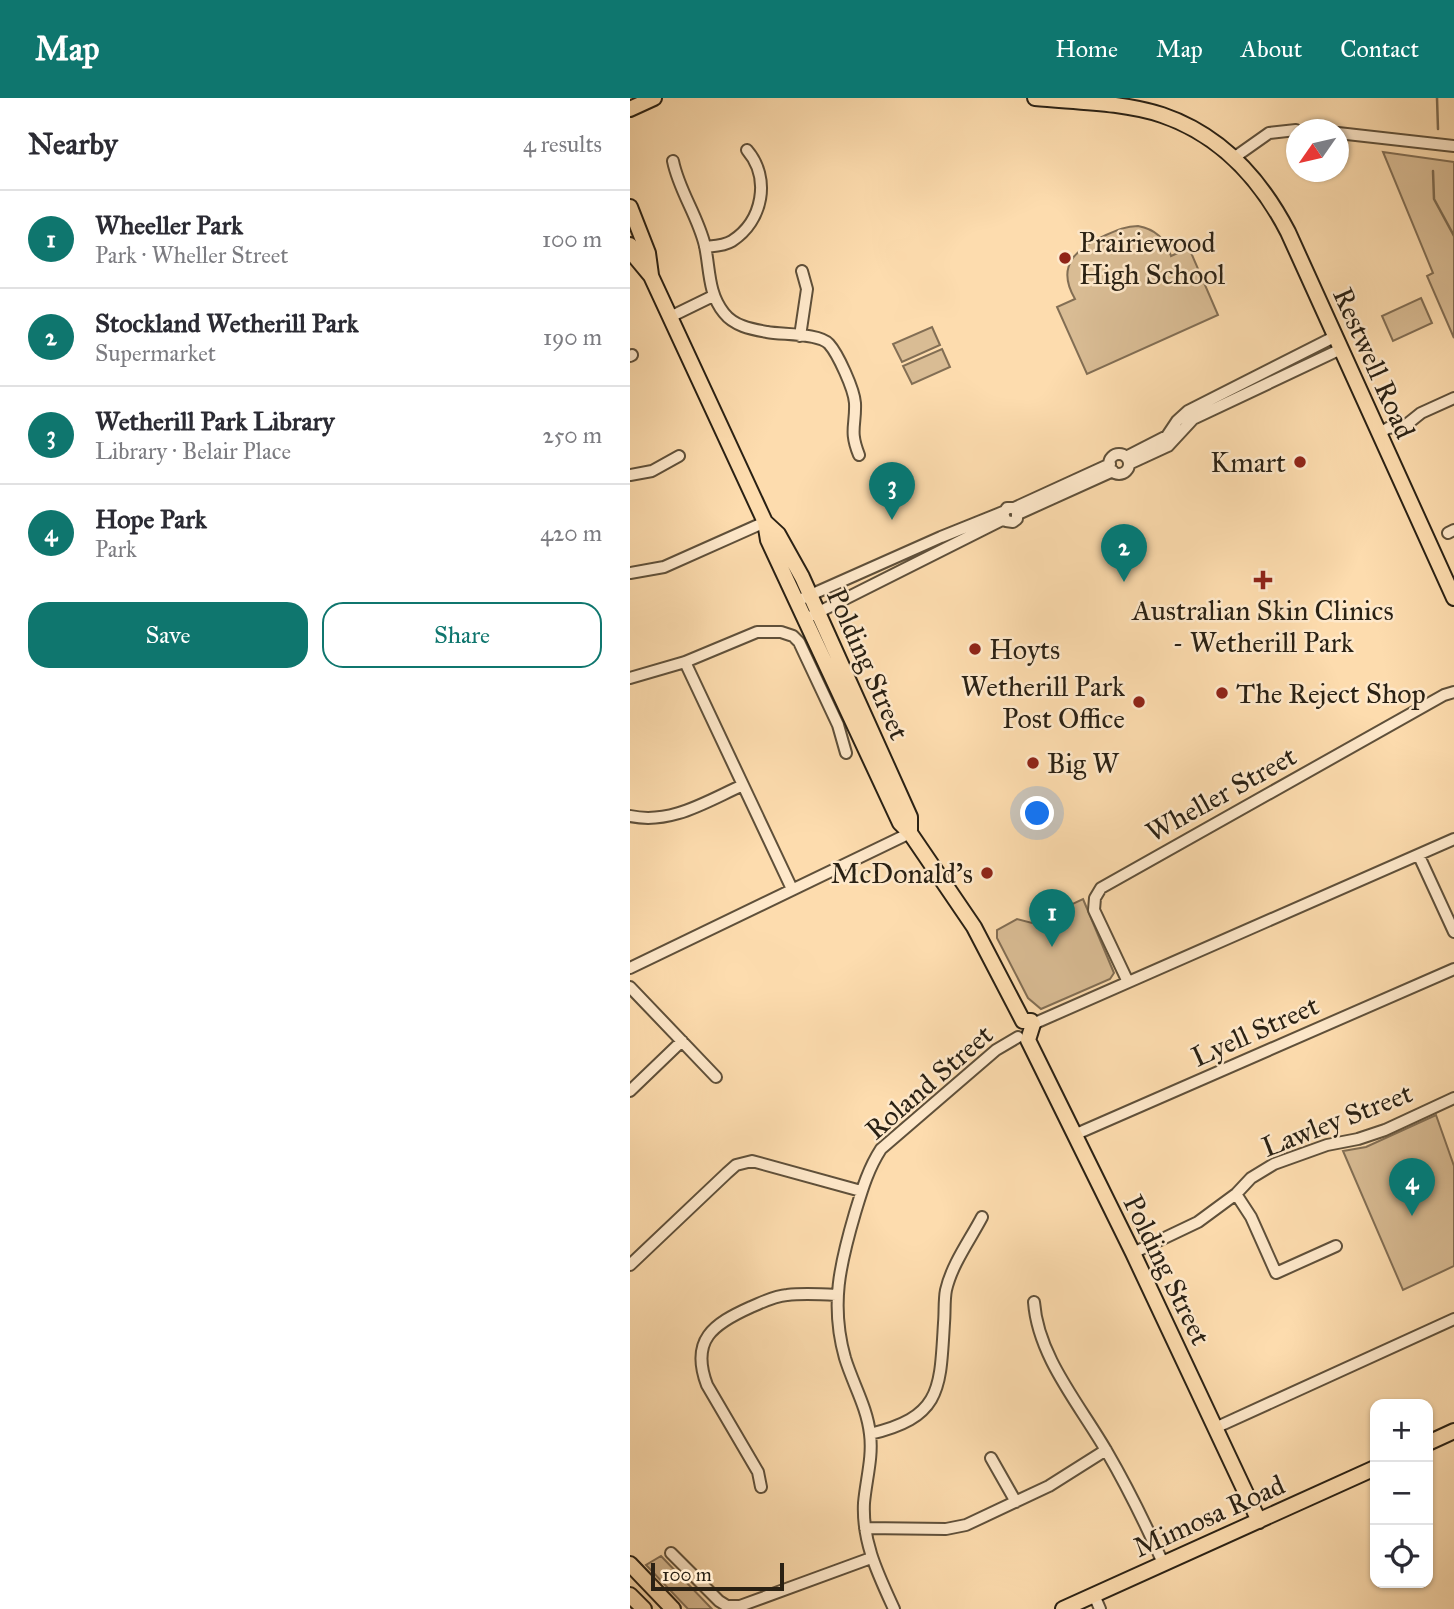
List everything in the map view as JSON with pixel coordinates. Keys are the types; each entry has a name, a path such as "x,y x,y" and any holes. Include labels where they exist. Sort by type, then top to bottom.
{"main road":[{"path":"634,105 654,98"},
{"name":"Restwell Road","path":"1035,98 1135,109 1162,115 1190,127 1235,157 1258,182 1275,208 1339,342 1454,598"},
{"name":"Polding Street","path":"630,207 648,253 651,276"},
{"name":"Polding Street","path":"630,245 636,258 651,276 765,522 768,540 812,616 900,823 910,833 974,927 1028,1023"},
{"path":"1023,1039 1032,1033 1028,1023"},
{"name":"Polding Street","path":"1023,1039 1133,1253 1259,1521"},
{"path":"1433,1441 1454,1432"},
{"name":"Mimosa Road","path":"1063,1609 1097,1602 1163,1563 1370,1470"},
{"path":"633,1573 673,1609"},
{"path":"630,1595 644,1609"}],"street":[{"path":"1235,157 1269,133 1286,131"},
{"path":"1349,134 1454,146"},
{"path":"705,247 720,246 731,241 746,229 755,216 761,201 762,187 756,160 747,150"},
{"path":"673,161 705,247 713,296 731,320 744,327 818,338 827,342 834,351 855,402 852,437 859,455"},
{"path":"800,336 807,289 802,271"},
{"path":"670,317 713,296"},
{"path":"812,616 1010,513 1112,467 1119,473 1125,471 1127,460 1168,446 1193,419 1339,342"},
{"path":"1379,433 1388,428 1406,425 1420,413 1454,398"},
{"path":"630,475 652,471 679,456"},
{"path":"803,598 911,550 1010,513"},
{"path":"630,573 664,567 765,522"},
{"path":"911,550 916,562"},
{"path":"630,678 685,662 757,632 770,631 793,636 799,642 838,725 846,753"},
{"path":"685,662 792,888"},
{"name":"Wheller Street","path":"1128,982 1094,910 1095,898 1101,888 1454,692"},
{"path":"630,816 656,819 677,815 743,785"},
{"path":"630,968 910,833"},
{"name":"Roland Street","path":"1028,1023 1454,839"},
{"path":"1419,856 1454,932"},
{"name":"Lyell Street","path":"1074,1135 1454,969"},
{"path":"630,987 716,1077"},
{"name":"Roland Street","path":"894,1609 871,1558 865,1528 864,1503 870,1434 865,1409 839,1334 836,1294 842,1259 869,1170 881,1149 996,1050 1023,1039"},
{"path":"630,1091 682,1041"},
{"name":"Lawley Street","path":"1133,1253 1198,1222 1236,1195 1251,1178 1274,1164 1327,1145 1359,1139 1385,1130 1454,1098"},
{"path":"630,1265 727,1173 744,1163 752,1161 769,1164 862,1191"},
{"path":"1236,1195 1251,1217 1276,1273 1336,1245"},
{"path":"870,1434 906,1424 929,1405 937,1391 943,1349 946,1291 982,1217"},
{"path":"761,1487 758,1472 701,1370 700,1355 704,1343 712,1329 726,1318 774,1297 787,1294 836,1294"},
{"path":"1034,1302 1040,1335 1060,1376 1135,1501 1163,1563"},
{"path":"1215,1428 1454,1319"},
{"path":"865,1528 946,1529 966,1525 1049,1486 1106,1450"},
{"path":"991,1458 1016,1503"},
{"path":"671,1553 727,1606 740,1606 871,1558"}],"shaded area":[{"path":"1383,152 1454,162 1454,338 1427,276 1433,273"},
{"path":"1138,226 1159,236 1171,256 1189,248 1218,315 1087,374 1057,307 1075,299 1069,287 1068,267 1078,252 1096,240 1122,229"},
{"path":"1421,298 1432,323 1393,341 1382,316"},
{"path":"932,327 940,345 902,362 893,344"},
{"path":"942,349 950,367 912,384 903,366"},
{"path":"1083,899 1114,973 1110,979 1041,1009 1028,998 997,938 997,930 1017,919 1032,923"},
{"path":"1436,1115 1454,1166 1454,1266 1403,1290 1343,1151 1366,1147"},
{"path":"661,1556 712,1609 688,1609 646,1565"}],"waterway":[{"path":"1437,98 1438,129"},
{"path":"1433,171 1434,199 1454,236"}],"place":[{"name":"Prairiewood High School","path":"1065,258"},
{"name":"Kmart","path":"1300,462"},
{"name":"Wetherill Park Library","path":"892,520"},
{"name":"Australian Skin Clinics - Wetherill Park","path":"1263,580"},
{"name":"Stockland Wetherill Park","path":"1124,582"},
{"name":"Hoyts","path":"975,649"},
{"name":"The Reject Shop","path":"1222,693"},
{"name":"Wetherill Park Post Office","path":"1139,702"},
{"name":"Big W","path":"1033,763"},
{"name":"McDonald's","path":"987,873"},
{"name":"Wheeller Park","path":"1052,947"},
{"name":"Hope Park","path":"1412,1216"}]}
